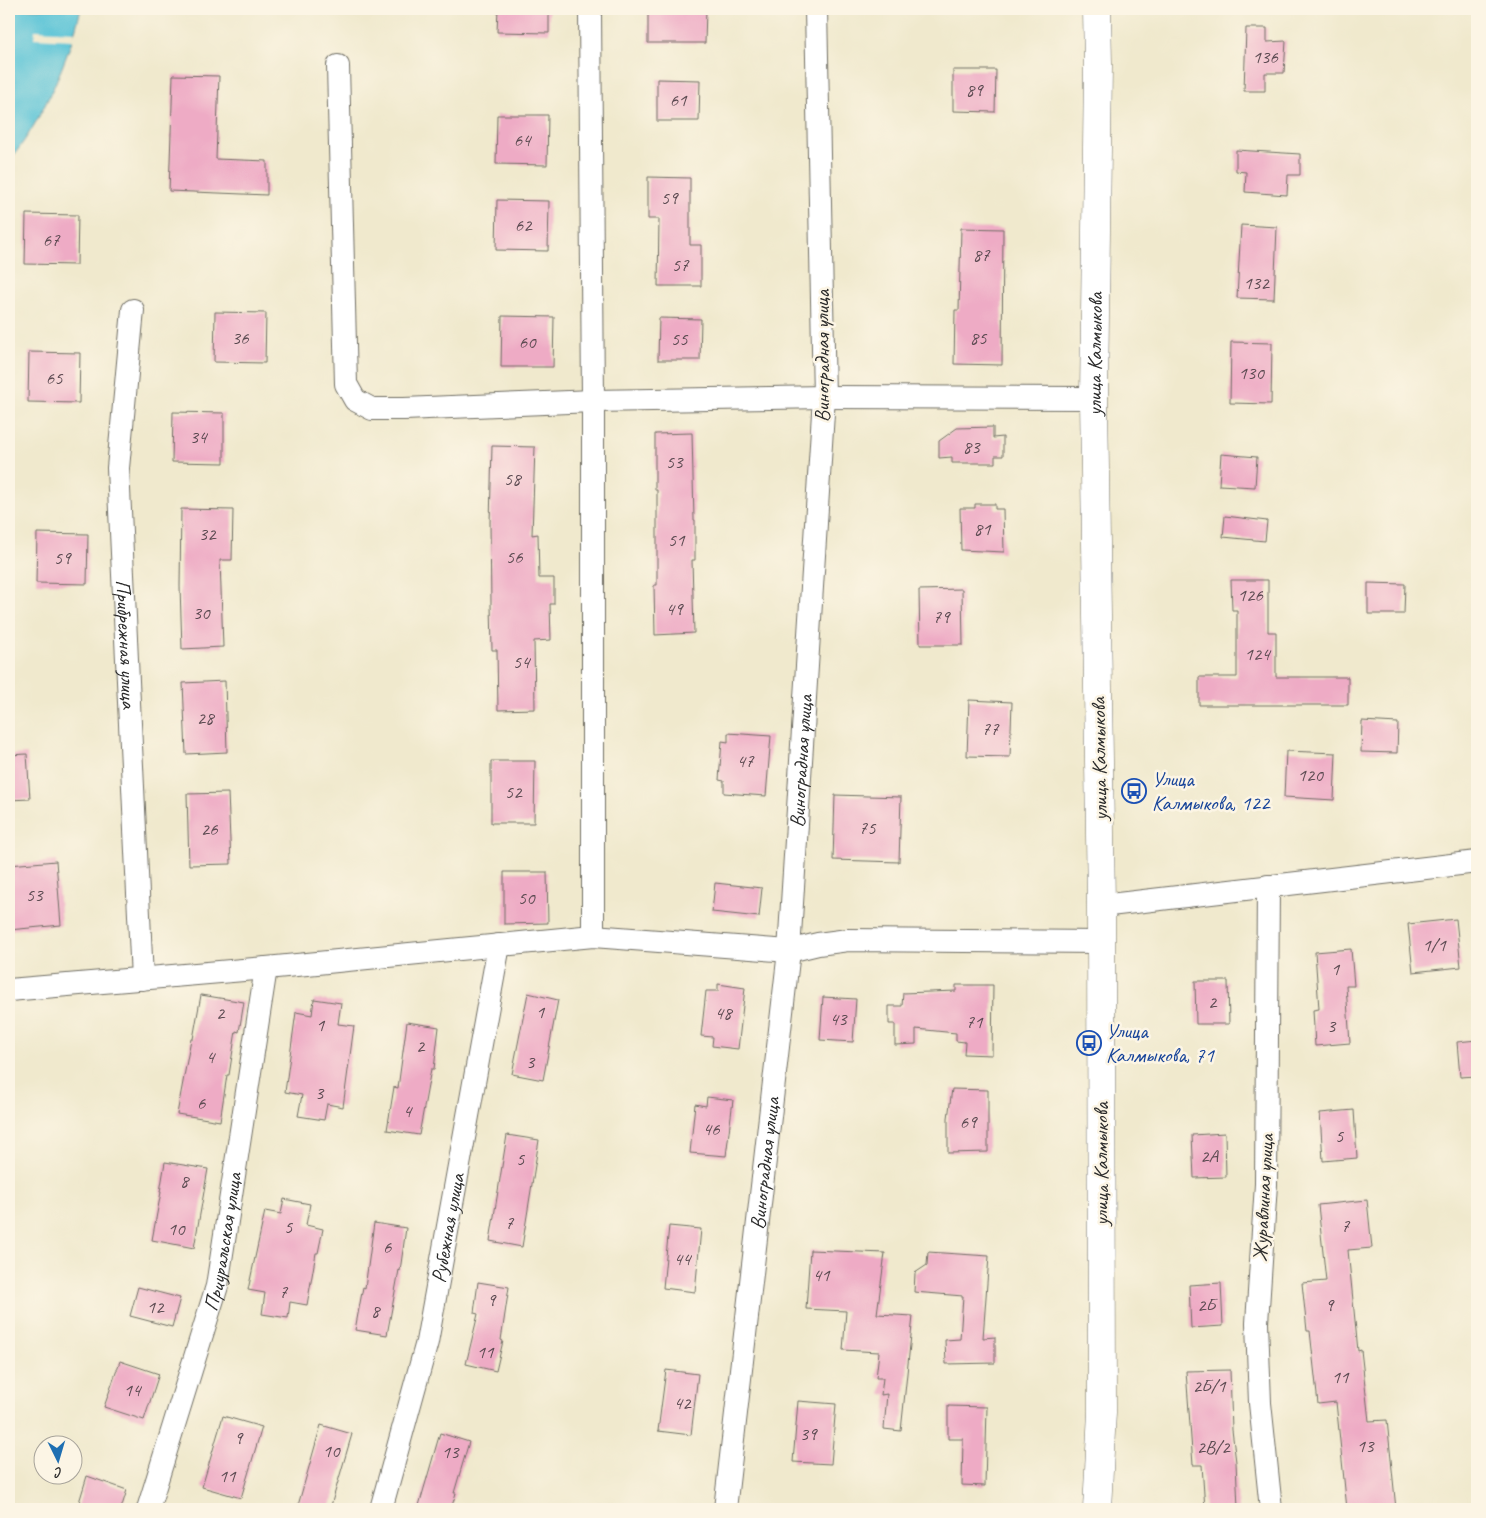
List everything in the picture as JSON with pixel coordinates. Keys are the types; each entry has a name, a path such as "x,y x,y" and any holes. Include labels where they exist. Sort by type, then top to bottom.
{"main road":[{"name":"улица Калмыкова","path":"1097,9 1094,398 1101,906 1102,1412 1097,1509"}],"street":[{"path":"590,9 593,400 593,936"},
{"name":"Виноградная улица","path":"725,1509 789,951 824,396 816,9"},
{"path":"338,66 346,384 355,400 372,409 593,400 824,396 1094,398"},
{"name":"Прибрежная улица","path":"133,310 118,468 142,979"},
{"path":"1101,906 1477,862"},
{"name":"Журавлиная улица","path":"1268,886 1266,1184 1257,1323 1260,1403 1271,1509"},
{"path":"9,990 266,968 593,936 789,951 818,944 848,940 1101,942"},
{"name":"Рубежная улица","path":"381,1509 427,1342 499,945"},
{"name":"Приуральская улица","path":"148,1509 217,1286 266,968"}],"water":[{"path":"9,9 81,9 62,68 53,89 32,128 9,161"}],"pier":[{"path":"35,30 75,32 73,40 34,38"}],"building":[{"path":"498,9 549,9 549,33 497,32"},
{"path":"648,9 706,9 705,43 648,43"},
{"path":"1246,28 1267,28 1267,42 1286,41 1284,73 1265,73 1265,91 1244,91"},
{"path":"953,70 996,70 995,112 953,111"},
{"path":"173,75 219,76 216,159 267,161 267,195 169,191"},
{"path":"657,79 700,80 699,121 657,121"},
{"path":"497,115 548,115 547,165 496,164"},
{"path":"1236,150 1300,154 1300,175 1288,175 1287,195 1245,192 1246,172 1236,171"},
{"path":"648,177 690,178 690,245 701,245 701,286 658,286 659,219 648,219"},
{"path":"497,200 549,201 548,251 496,250"},
{"path":"26,214 78,215 77,265 25,264"},
{"path":"1241,225 1277,227 1274,299 1237,298"},
{"path":"961,228 1003,229 1002,365 954,364 955,310 959,310"},
{"path":"215,312 266,313 265,363 214,362"},
{"path":"502,316 554,317 553,367 501,367"},
{"path":"659,318 701,319 700,360 658,360"},
{"path":"1231,342 1272,343 1271,404 1230,403"},
{"path":"29,352 80,353 79,403 28,402"},
{"path":"173,412 224,413 224,463 172,462"},
{"path":"993,427 993,438 1003,437 1003,456 995,456 995,463 952,463 952,457 939,458 939,441 957,428"},
{"path":"692,433 695,520 695,560 692,560 694,633 655,635 654,585 657,585 657,490 655,490 655,434"},
{"path":"492,446 535,447 532,535 538,534 539,578 554,578 554,604 550,604 551,640 534,641 535,709 498,710 497,650 492,650 490,523"},
{"path":"1221,454 1257,457 1255,487 1219,485"},
{"path":"975,504 995,504 995,509 1003,509 1004,552 961,550 960,508 975,508"},
{"path":"181,509 233,510 232,560 220,560 223,647 182,649 180,586"},
{"path":"1225,516 1267,521 1265,541 1223,537"},
{"path":"37,533 88,534 87,584 36,583"},
{"path":"1231,580 1268,580 1268,632 1276,632 1276,677 1348,677 1348,705 1199,705 1199,677 1237,677 1237,610 1232,610"},
{"path":"1368,583 1405,584 1404,614 1368,614"},
{"path":"962,589 963,645 920,645 919,590"},
{"path":"225,681 227,752 186,754 183,683"},
{"path":"969,700 1012,702 1010,757 967,756"},
{"path":"1362,721 1398,723 1397,753 1361,752"},
{"path":"728,733 771,736 766,796 724,793 724,781 719,780 722,741 728,742"},
{"path":"1286,751 1336,753 1334,800 1284,797"},
{"path":"27,754 30,799 9,800 9,755"},
{"path":"491,761 535,761 534,823 491,823"},
{"path":"228,793 231,864 189,865 187,794"},
{"path":"835,795 901,797 899,862 833,860"},
{"path":"56,861 61,925 9,930 9,865"},
{"path":"504,872 547,872 548,923 504,924"},
{"path":"715,883 762,888 759,917 712,912"},
{"path":"1456,919 1461,967 1413,972 1408,924"},
{"path":"1351,949 1354,986 1346,986 1350,1043 1315,1046 1313,1010 1319,1009 1315,952"},
{"path":"1195,981 1228,981 1229,1024 1196,1024"},
{"path":"718,984 745,988 738,1049 712,1046 713,1037 701,1036 706,991 718,991"},
{"path":"956,985 993,985 992,1055 964,1054 965,1042 956,1041 956,1033 916,1029 916,1044 895,1045 895,1024 889,1024 889,1006 902,1006 903,993 956,991"},
{"path":"528,993 558,1000 543,1080 512,1074"},
{"path":"201,995 244,1002 239,1032 236,1031 229,1075 227,1075 220,1121 177,1114"},
{"path":"823,997 856,999 853,1042 820,1040"},
{"path":"314,999 341,1003 338,1024 354,1026 343,1107 327,1104 324,1120 298,1116 302,1095 285,1092 296,1012 312,1015"},
{"path":"407,1022 439,1027 434,1069 431,1069 419,1135 387,1130 394,1087 398,1088"},
{"path":"1477,1040 1477,1076 1460,1077 1457,1042"},
{"path":"952,1089 988,1090 988,1152 948,1153 948,1118"},
{"path":"707,1097 733,1100 726,1156 690,1153 695,1104 706,1106"},
{"path":"1354,1110 1357,1158 1323,1161 1320,1113"},
{"path":"1225,1133 1226,1177 1194,1178 1192,1135"},
{"path":"507,1135 539,1140 522,1247 490,1241"},
{"path":"165,1162 208,1169 194,1248 152,1240"},
{"path":"284,1199 310,1204 306,1225 323,1229 318,1253 316,1253 307,1305 290,1302 288,1318 262,1314 265,1293 248,1290 265,1211 281,1214"},
{"path":"1367,1200 1372,1248 1348,1250 1358,1351 1361,1350 1369,1421 1387,1420 1396,1509 1347,1509 1336,1402 1318,1404 1310,1331 1307,1331 1302,1283 1326,1281 1318,1205"},
{"path":"374,1223 406,1228 400,1271 387,1335 355,1330 363,1287 365,1288"},
{"path":"669,1226 701,1229 695,1292 663,1288"},
{"path":"810,1250 885,1253 877,1314 913,1316 901,1431 884,1429 887,1394 881,1395 883,1378 876,1378 879,1352 843,1350 846,1311 806,1309"},
{"path":"928,1252 989,1256 983,1338 995,1337 995,1363 946,1364 945,1340 960,1339 963,1296 914,1292 915,1273 927,1265"},
{"path":"478,1282 509,1287 501,1340 503,1341 496,1371 466,1364 478,1314 474,1313"},
{"path":"1221,1283 1223,1326 1191,1328 1189,1285"},
{"path":"138,1287 180,1298 172,1327 130,1316"},
{"path":"120,1361 159,1374 144,1420 104,1407"},
{"path":"666,1370 698,1374 691,1435 658,1431"},
{"path":"1230,1370 1238,1509 1205,1509 1202,1465 1193,1465 1186,1371"},
{"path":"798,1401 836,1404 831,1464 793,1462"},
{"path":"948,1406 987,1407 985,1486 962,1485 963,1439 948,1439"},
{"path":"223,1416 262,1427 241,1498 202,1487"},
{"path":"321,1425 352,1434 330,1509 297,1509"},
{"path":"440,1433 469,1442 454,1493 456,1493 451,1509 418,1509"},
{"path":"87,1476 127,1490 121,1509 77,1509"}],"place":[{"name":"Улица Калмыкова, 122","path":"1134,791"},
{"name":"Улица Калмыкова, 71","path":"1089,1043"}]}
